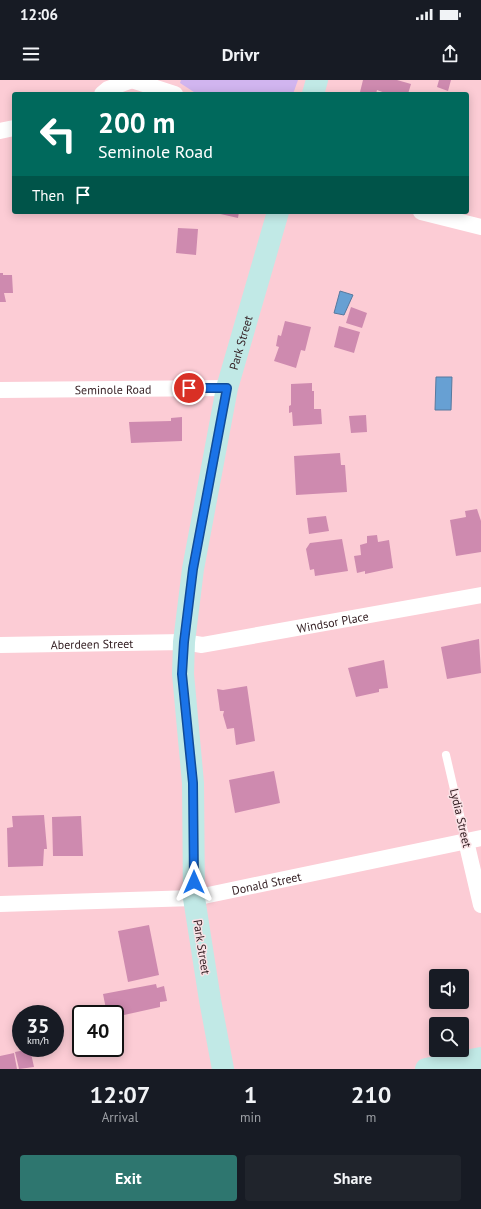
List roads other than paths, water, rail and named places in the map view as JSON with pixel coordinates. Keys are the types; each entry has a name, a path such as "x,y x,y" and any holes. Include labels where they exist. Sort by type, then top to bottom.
{"street":[{"path":"106,92 131,80 169,92"},
{"path":"314,92 317,80"},
{"path":"0,131 12,128"},
{"name":"Park Street","path":"223,1069 210,1000 194,898 193,783 182,674 184,642 193,569 227,388 277,214"},
{"path":"429,214 481,227"},
{"name":"Seminole Road","path":"0,390 227,388"},
{"name":"Windsor Place","path":"184,642 202,645 481,595"},
{"name":"Aberdeen Street","path":"0,645 184,642"},
{"name":"Donald Street","path":"0,904 194,898 474,840"},
{"name":"Lydia Street","path":"474,840 481,906"},
{"path":"426,1069 481,1058"}],"lane":[{"name":"Lydia Street","path":"446,755 474,840"}],"water":[{"path":"340,291 353,295 344,315 334,313"},
{"path":"436,377 452,377 451,410 435,410"}]}
